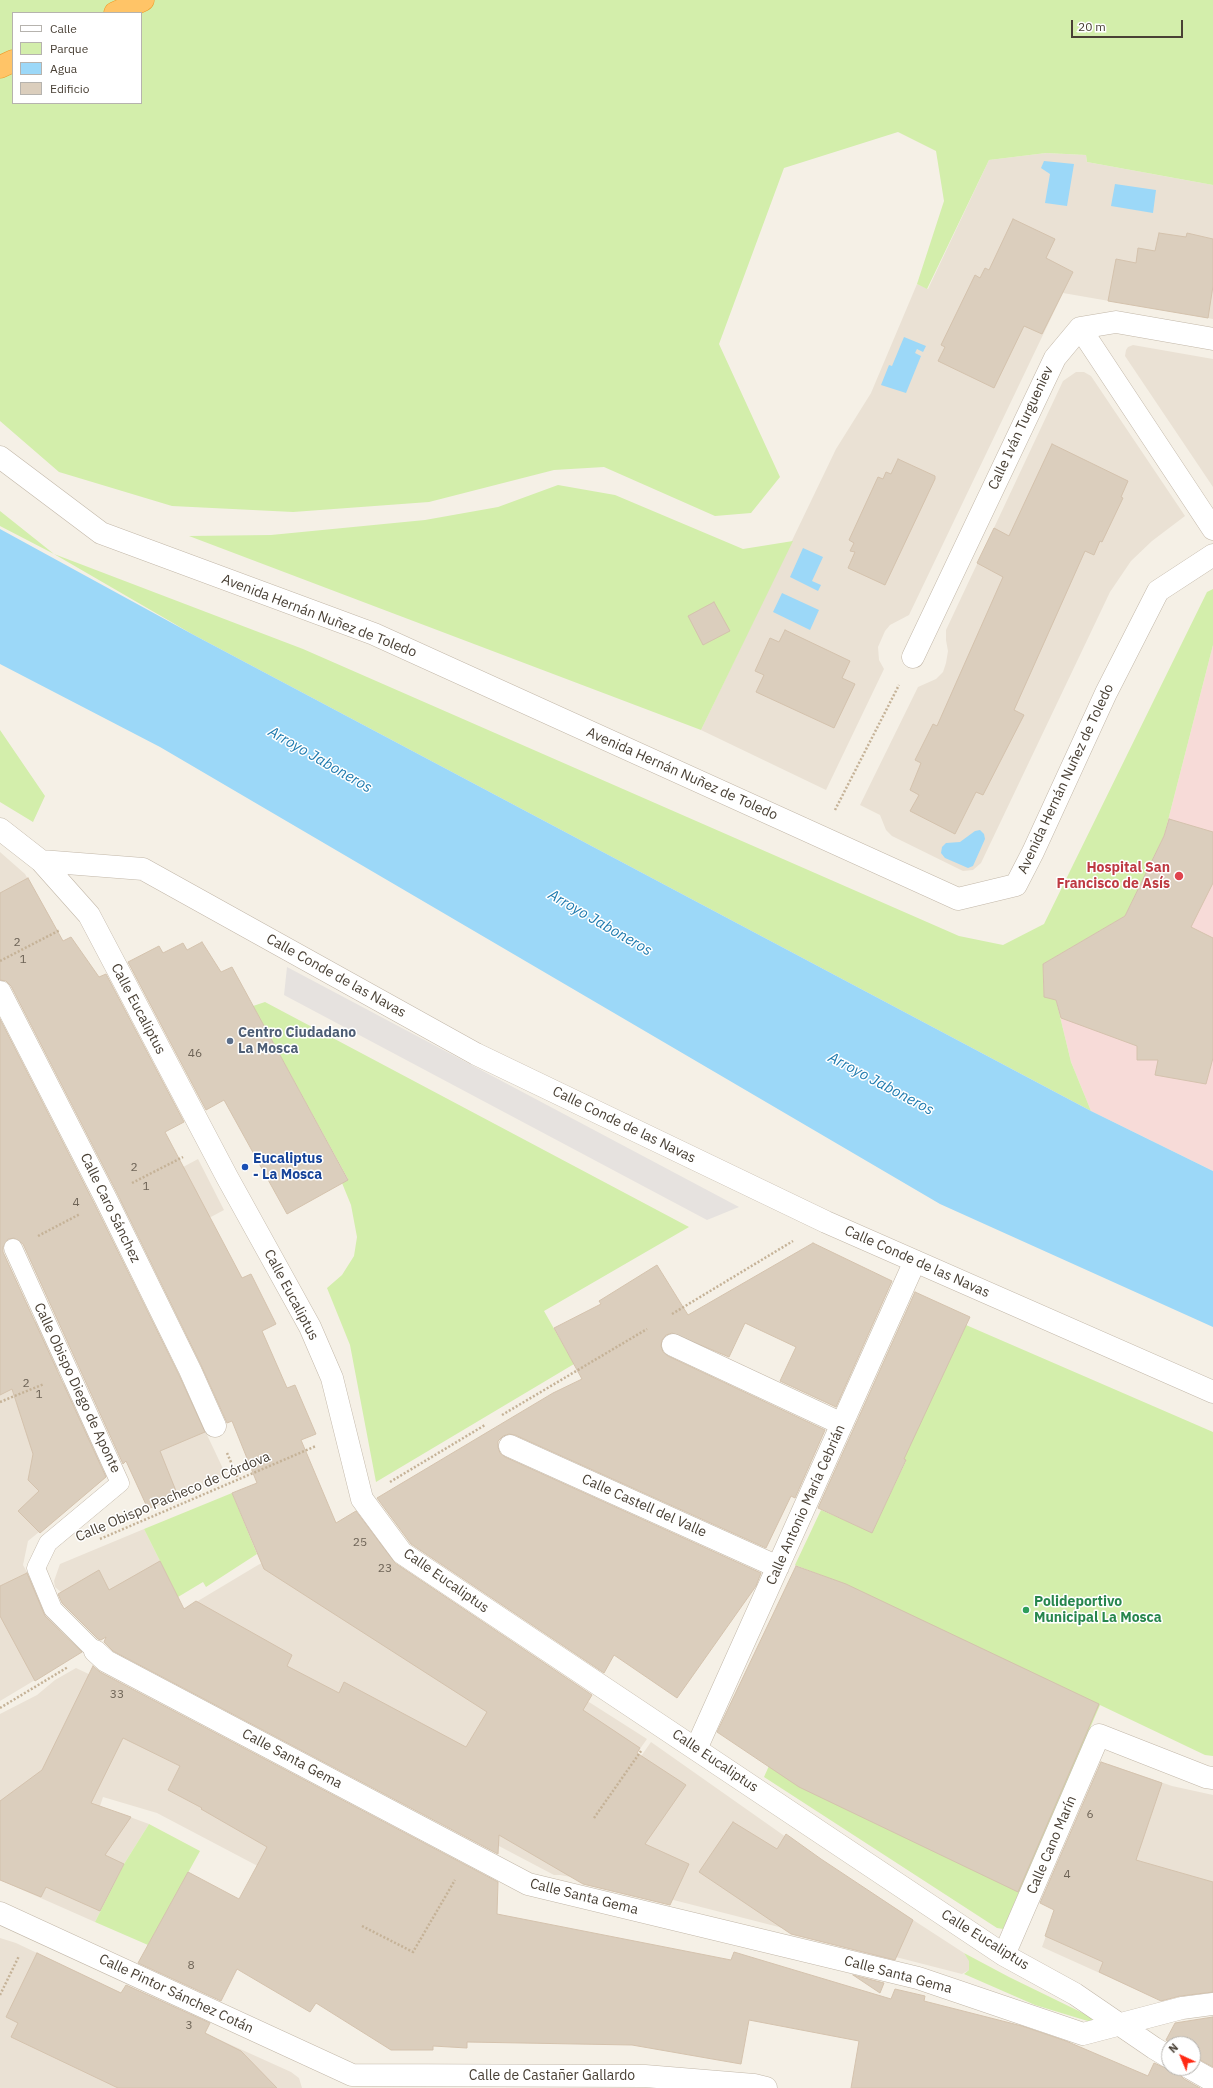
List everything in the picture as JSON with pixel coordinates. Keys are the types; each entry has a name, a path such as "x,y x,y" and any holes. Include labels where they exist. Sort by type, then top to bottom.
{"highway":[{"path":"117,12 143,0"},
{"path":"0,67 12,61"}],"street":[{"path":"1213,339 1116,322 1080,328 1213,529"},
{"name":"Calle Iván Turgueniev","path":"913,657 1054,358 1080,328"},
{"name":"Avenida Hernán Nuñez de Toledo","path":"0,457 101,533 374,634 958,899 1016,885 1033,852 1106,693 1158,591 1213,555"},
{"name":"Calle Eucaliptus","path":"0,830 41,861 89,915 209,1143 310,1327 332,1378 362,1499 402,1553 1004,1955 1075,1994 1161,2052"},
{"name":"Calle Conde de las Navas","path":"41,861 143,869 476,1054 826,1222 1213,1392"},
{"name":"Calle Caro Sánchez","path":"0,992 106,1199 190,1370 215,1426"},
{"name":"Calle Antonio María Cebrián","path":"696,1748 915,1261"},
{"path":"673,1345 842,1424"},
{"name":"Calle Castell del Valle","path":"510,1446 778,1567"},
{"name":"Calle Santa Gema","path":"95,1651 106,1661 528,1884 918,1978 1083,2034 1182,2008 1213,2004"},
{"name":"Calle Cano Marín","path":"1004,1955 1099,1735 1213,1778"},
{"name":"Calle Pintor Sánchez Cotán","path":"0,1913 348,2081"},
{"path":"1201,2074 1213,2081"},
{"name":"Calle de Castañer Gallardo","path":"348,2081 645,2076 754,2085 766,2088"}],"lane":[{"name":"Calle Obispo Diego de Aponte","path":"13,1248 120,1483 48,1542 36,1568"},
{"name":"Calle Santa Gema","path":"36,1568 53,1609 95,1651"}],"path":[{"path":"842,797 899,685"},
{"path":"0,961 62,929"},
{"path":"128,1185 209,1143"},
{"path":"13,1248 83,1213"},
{"path":"668,1316 826,1222"},
{"path":"497,1418 648,1328"},
{"path":"0,1402 15,1396"},
{"path":"387,1484 490,1422"},
{"name":"Calle Obispo Pacheco de Córdova","path":"94,1542 238,1478 318,1445"},
{"path":"0,1708 75,1663"},
{"path":"594,1818 660,1724"},
{"path":"362,1926 414,1952 442,1905 468,1852"},
{"path":"0,1995 20,1954"}],"shaded area":[{"path":"1046,153 1086,155 1087,162 1213,185 1213,319 1063,293 909,615 890,625 885,631 878,647 879,660 884,669 826,790 701,730 836,449 871,393 917,284 928,289 989,160"},
{"path":"1133,345 1213,359 1213,487 1125,356 1128,347"},
{"path":"1076,372 1084,372 1091,376 1185,516 1152,541 1131,561 1110,592 981,863 973,870 963,871 892,836 886,830 880,815 860,805 918,687 936,679 943,672 948,651 946,630 1063,381"},
{"name":"Hospital San Francisco de Asís","path":"1213,645 1213,1171 1091,1111 1071,1062 1056,1000 1044,997 1043,964 1125,916 1164,836"},
{"path":"0,852 25,874 53,922 0,952"},
{"path":"287,967 739,1207 707,1220 284,995"},
{"path":"198,1159 224,1210 147,1251 120,1201"},
{"path":"38,1320 60,1369 13,1390 17,1404 66,1383 109,1475 28,1541 23,1565 75,1656 0,1701 0,1337"},
{"path":"183,1384 226,1475 148,1509 122,1450"},
{"path":"337,1525 545,1674 647,1739 591,1817 618,1789 651,1742 793,1842 964,1953 970,1961 969,1970 962,1974 619,1886 554,1875 121,1647 258,1565"},
{"path":"144,1529 178,1597 74,1603 55,1587 54,1581 60,1564"},
{"path":"76,1668 150,1703 326,1902 157,1813 103,1797 100,1806 149,1824 124,1864 95,1922 0,1880 0,1714 37,1695 55,1680"},
{"path":"1108,1764 1172,1786 1213,1795 1213,1986 1144,1993 1042,1947"},
{"path":"0,1938 16,1943 291,2072 299,2078 302,2088 0,2088"}],"green space":[{"path":"0,0 1213,0 1213,185 1087,162 1086,155 1046,153 989,160 927,289 917,284 944,201 936,151 898,132 784,168 719,344 780,477 751,513 715,516 604,467 554,470 429,502 293,512 172,506 59,472 0,421"},
{"path":"558,485 615,495 743,549 793,541 701,730 189,536 271,535 425,520 498,507"},
{"path":"0,511 54,554 0,526"},
{"path":"54,554 303,649 959,936 1003,945 1044,924 1207,592 1213,589 1213,645 1164,836 1125,916 1043,964 1044,996 1056,1000 1071,1062 1091,1111 192,634"},
{"path":"0,730 45,796 33,822 0,802"},
{"path":"265,1002 689,1227 544,1311 574,1364 376,1482 350,1345 327,1288 342,1275 354,1256 357,1237 351,1205 342,1183 348,1179 253,1006"},
{"name":"Polideportivo Municipal La Mosca","path":"966,1325 1213,1432 1213,1756 1205,1755 1100,1705 1003,1929 997,1928 764,1777 849,1586 795,1565 821,1510 872,1532 906,1461 903,1459"},
{"path":"232,1493 257,1554 206,1587 203,1582 178,1597 144,1529"},
{"path":"149,1824 200,1851 148,1945 95,1922 124,1864"},
{"path":"964,1953 1093,2018 1091,2022 1035,2005 964,1974 969,1970 969,1961"}],"water":[{"path":"1044,161 1074,164 1067,206 1045,203 1050,174 1041,168"},
{"path":"1115,184 1156,190 1153,213 1111,206"},
{"path":"904,337 926,346 923,352 917,349 915,353 921,356 906,393 881,385 889,365 892,366"},
{"name":"Arroyo Jaboneros","path":"0,529 192,634 1091,1111 1213,1171 1213,1327 940,1204 160,747 0,664"},
{"path":"803,548 823,557 812,581 821,585 818,591 790,577"},
{"path":"782,593 819,610 810,630 773,612"},
{"path":"980,830 984,834 985,839 973,866 968,868 945,858 941,853 942,847 946,843 960,842 975,831"}],"building":[{"path":"1013,219 1055,239 1046,258 1073,272 1042,334 1024,326 994,388 938,361 945,347 941,345 975,275 980,278 985,268 989,270"},
{"path":"1159,233 1186,237 1187,233 1213,239 1213,286 1208,318 1108,301 1116,259 1136,263 1138,248 1155,251"},
{"path":"1052,444 1128,481 1121,497 1123,498 1102,542 1100,541 1094,555 1085,551 1014,710 1024,715 983,795 976,792 955,834 910,811 919,795 910,790 921,763 915,760 933,724 937,726 1003,577 977,563 994,528 1009,536"},
{"path":"898,459 935,476 935,479 885,585 848,568 855,552 850,551 854,543 849,540 878,477 883,479 886,472 891,474"},
{"path":"714,602 730,631 703,645 688,616"},
{"path":"785,630 850,661 842,678 855,684 834,728 756,692 764,675 755,671 770,638 779,642"},
{"name":"Hospital San Francisco de Asís","path":"1169,819 1213,832 1213,883 1191,927 1213,938 1213,1058 1206,1084 1155,1075 1158,1060 1137,1060 1137,1046 1061,1018 1056,1000 1044,997 1043,964 1125,916 1164,836"},
{"path":"28,878 63,941 71,937 99,977 106,974 184,1122 165,1132 242,1278 251,1274 276,1324 262,1331 287,1388 295,1385 316,1434 301,1440 336,1523 356,1511 395,1563 592,1695 583,1710 640,1748 637,1753 686,1785 645,1844 689,1864 670,1905 583,1884 499,1835 498,1854 113,1651 104,1642 106,1637 101,1640 98,1639 62,1603 58,1594 99,1570 109,1590 160,1561 184,1609 196,1601 292,1655 287,1666 339,1693 344,1682 466,1747 487,1712 264,1569 232,1493 257,1483 232,1421 227,1423 201,1365 117,1193 11,986 6,981 0,980 0,893"},
{"path":"202,942 221,972 232,967 348,1180 287,1214 224,1100 206,1110 128,962 159,946 163,953 183,943 187,950"},
{"path":"0,1019 95,1205 179,1375 205,1432 160,1451 178,1496 148,1509 126,1461 123,1464 23,1244 14,1238 8,1239 3,1247 3,1252 106,1477 40,1533 18,1511 39,1491 28,1480 33,1454 12,1389 0,1395"},
{"path":"813,1243 892,1281 836,1407 780,1381 796,1347 745,1323 729,1357 672,1333 666,1335 662,1340 661,1346 663,1352 668,1356 825,1430 795,1498 791,1496 766,1548 515,1435 509,1434 503,1436 498,1441 500,1453 505,1457 761,1573 756,1586 677,1698 614,1655 604,1673 411,1544 377,1498 553,1393 582,1379 554,1328 601,1304 599,1301 657,1265 688,1315"},
{"path":"915,1292 970,1317 904,1459 906,1460 872,1533 818,1508"},
{"path":"796,1566 846,1584 1099,1704 1018,1892 799,1787 717,1732"},
{"path":"27,1573 45,1616 82,1652 35,1681 0,1616 0,1586"},
{"path":"93,1666 100,1672 498,1882 497,1914 731,1960 734,1952 891,1999 895,1989 925,1996 924,2001 1022,2026 1066,2041 1148,2076 1154,2063 1161,2066 1161,2076 1181,2076 1200,2088 851,2088 859,2041 749,2020 741,2064 632,2045 467,2042 467,2048 433,2046 433,2050 391,2050 316,2003 310,2012 237,1969 221,2001 138,1963 188,1872 239,1899 267,1847 201,1809 202,1808 168,1790 180,1766 123,1738 91,1803 131,1817 105,1855 124,1864 100,1911 46,1887 41,1897 0,1880 0,1801 42,1770"},
{"path":"1101,1762 1162,1783 1136,1860 1213,1882 1213,1992 1180,1996 1161,2001 1099,1972 1103,1962 1045,1936 1054,1910 1040,1903"},
{"path":"733,1822 777,1849 786,1834 913,1920 895,1960 791,1934 699,1872"},
{"path":"37,1953 121,1993 126,1985 210,2023 205,2033 241,2051 277,2088 118,2088 11,2037 18,2023 6,2017"},
{"path":"853,1975 884,1983 880,1993"},
{"path":"1213,2017 1213,2067 1201,2060 1201,2036 1168,2036 1175,2023"}],"place":[{"name":"Hospital San Francisco de Asís","path":"1179,876"},
{"name":"Centro Ciudadano La Mosca","path":"230,1041"},
{"name":"Eucaliptus - La Mosca","path":"245,1167"},
{"name":"Polideportivo Municipal La Mosca","path":"1026,1610"}]}
